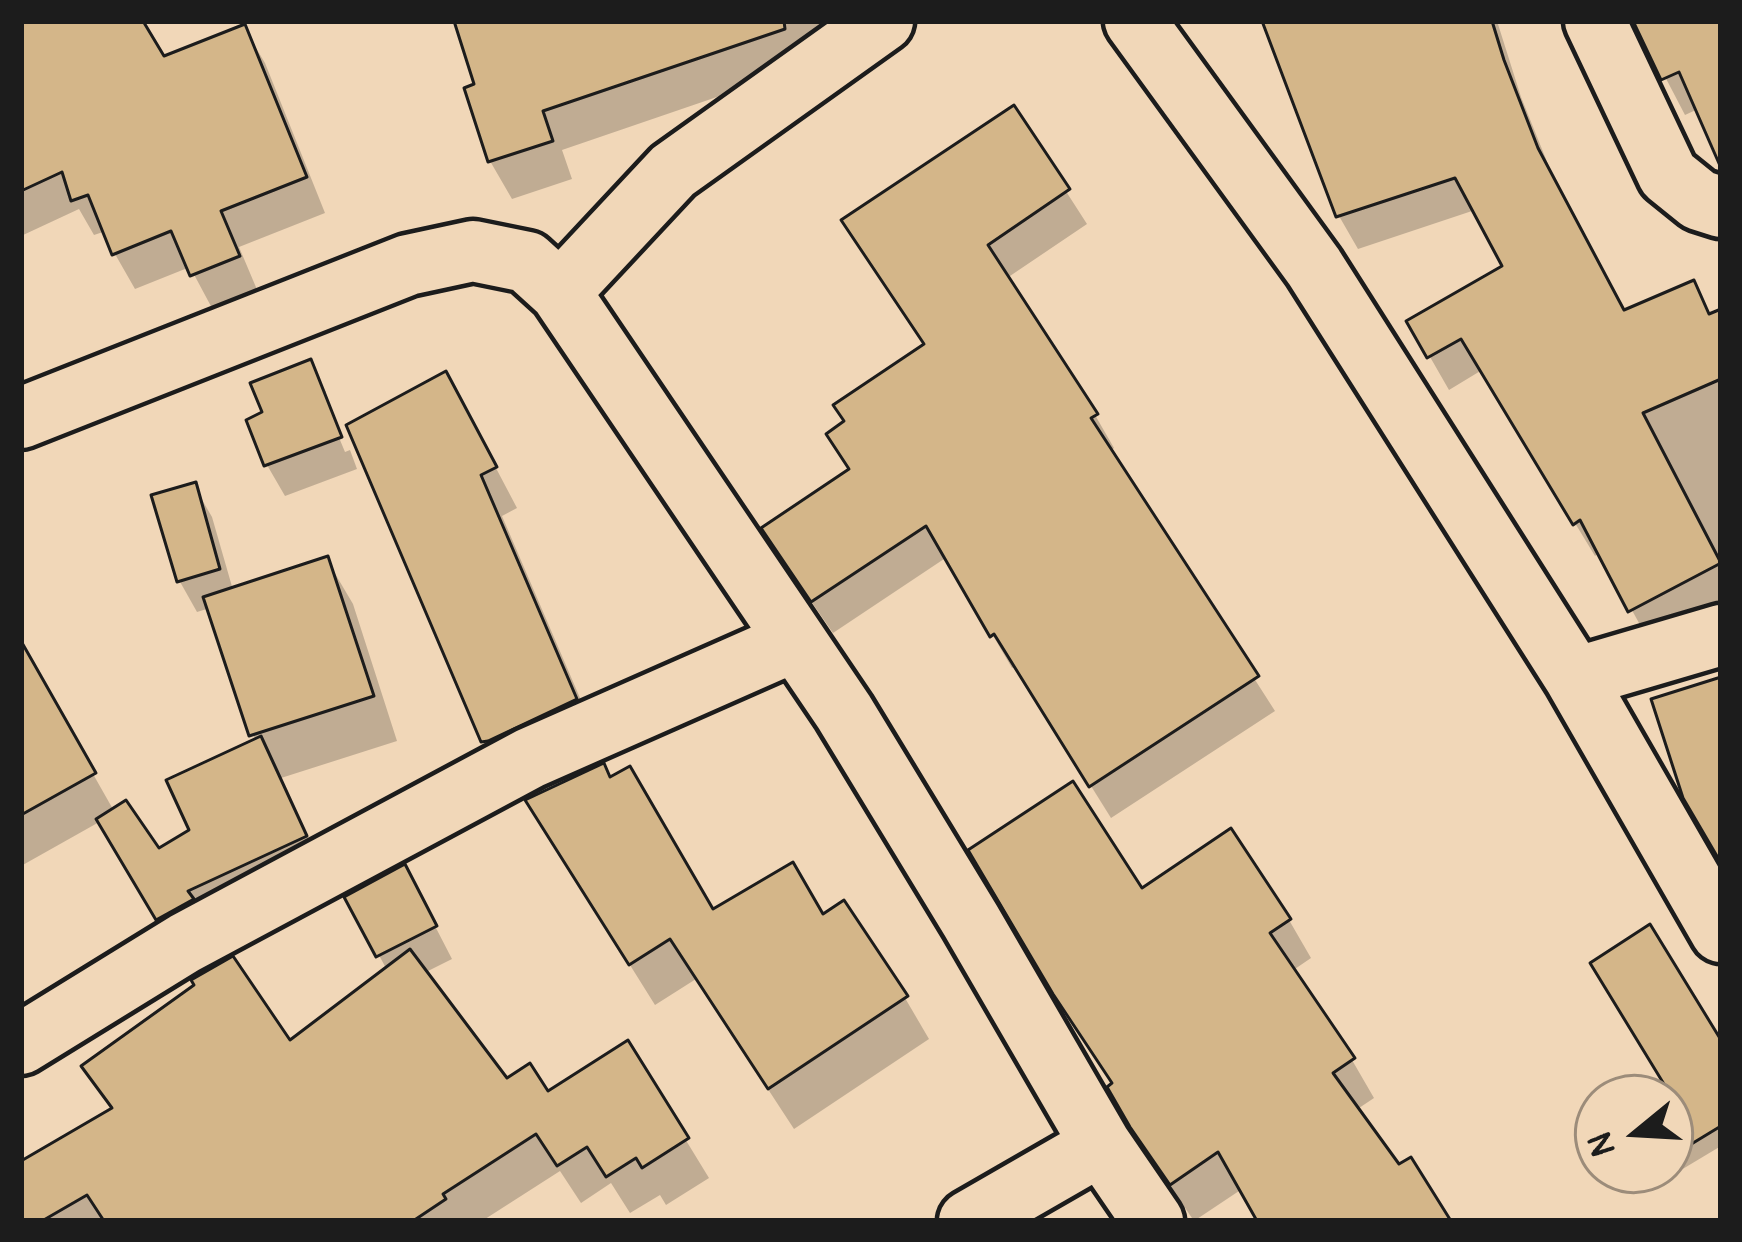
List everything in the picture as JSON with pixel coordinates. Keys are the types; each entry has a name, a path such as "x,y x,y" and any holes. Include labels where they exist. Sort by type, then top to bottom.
{"street":[{"path":"560,292 673,171 884,21"},
{"path":"1135,21 1313,267 1575,678 1721,932"},
{"path":"1595,21 1668,175 1699,200 1721,206"},
{"path":"21,418 408,265 473,251 527,262 560,292 844,712 1101,1145 1153,1221"},
{"path":"1575,678 1721,635"},
{"path":"21,1044 185,943 530,758 795,641"},
{"path":"969,1221 1101,1145"}],"building":[{"path":"21,21 143,21 164,56 245,24 307,177 221,211 240,256 190,276 171,231 112,255 88,195 71,201 62,172 21,191"},
{"path":"454,21 784,21 785,29 543,111 553,141 488,162 464,88 474,84"},
{"path":"1262,21 1492,21 1538,148 1624,310 1694,280 1709,314 1721,309 1721,379 1643,413 1721,563 1628,612 1580,520 1573,525 1461,339 1427,358 1406,321 1502,266 1455,178 1336,217"},
{"path":"1633,21 1721,21 1721,168 1679,72 1661,80"},
{"path":"1014,105 1070,189 988,245 1098,414 1091,418 1259,676 1089,787 994,634 990,637 926,526 811,602 761,528 849,469 826,434 844,421 833,405 924,344 841,220"},
{"path":"311,359 342,437 264,466 246,420 262,412 250,383"},
{"path":"446,371 497,467 481,475 577,699 481,742 346,425"},
{"path":"196,482 220,569 177,582 151,495"},
{"path":"328,556 374,696 249,736 203,597"},
{"path":"21,641 96,773 21,815"},
{"path":"1721,677 1721,863 1683,798 1651,699"},
{"path":"261,736 307,836 188,891 194,899 156,920 96,819 126,800 159,848 189,830 166,780"},
{"path":"604,763 610,777 630,766 713,909 793,862 823,914 844,900 908,996 768,1089 670,939 629,965 525,800"},
{"path":"1073,781 1142,888 1231,828 1291,919 1270,933 1355,1058 1333,1073 1399,1164 1411,1157 1451,1221 1257,1221 1218,1152 1170,1185 1130,1127 1107,1087 1112,1083 968,850"},
{"path":"405,864 437,926 376,957 344,897"},
{"path":"1650,924 1721,1040 1721,1126 1694,1142 1694,1074 1658,1074 1590,963"},
{"path":"410,949 507,1078 530,1063 548,1091 628,1040 689,1138 642,1168 636,1158 606,1177 587,1147 557,1166 536,1134 443,1194 446,1199 413,1221 104,1221 87,1195 42,1221 21,1221 21,1161 112,1108 81,1066 194,985 191,980 233,956 290,1040"}]}
